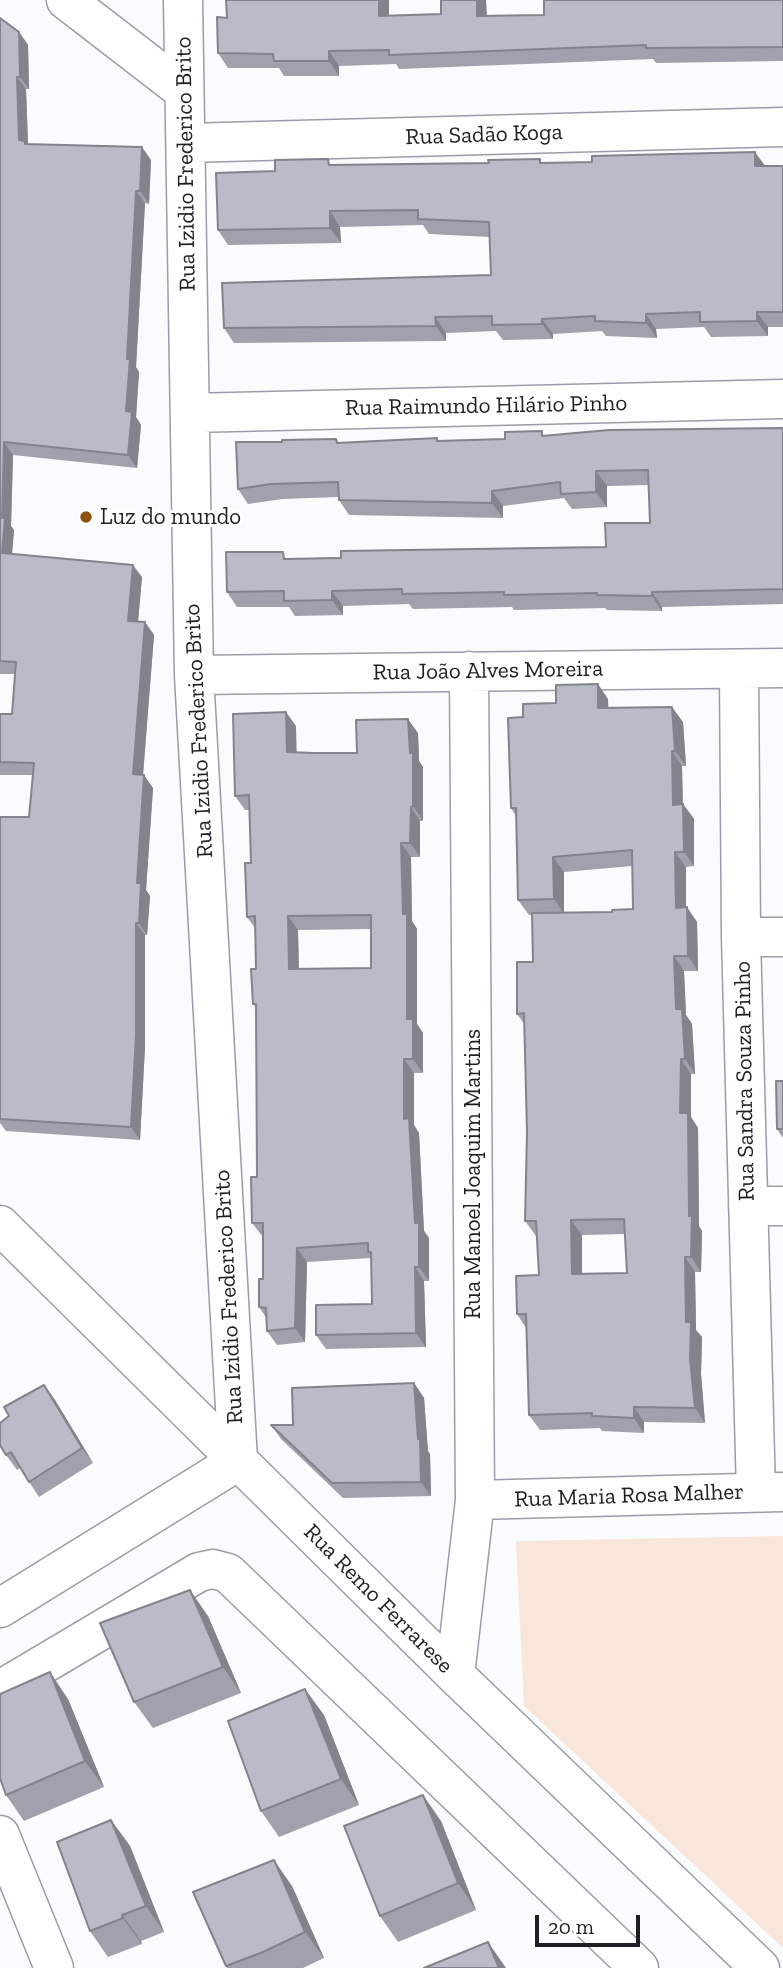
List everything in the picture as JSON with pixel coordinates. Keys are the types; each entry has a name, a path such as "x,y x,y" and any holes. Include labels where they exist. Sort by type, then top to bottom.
{"street":[{"path":"66,0 184,91"},
{"name":"Rua Izidio Frederico Brito","path":"183,0 194,675 238,1461"},
{"name":"Rua Sadão Koga","path":"186,143 783,127"},
{"name":"Rua Raimundo Hilário Pinho","path":"190,413 783,399"},
{"name":"Rua Sandra Souza Pinho","path":"739,668 741,937 765,1206 770,1492"},
{"name":"Rua João Alves Moreira","path":"194,675 783,668"},
{"name":"Rua Manoel Joaquim Martins","path":"456,1675 475,1500 469,671"},
{"path":"741,937 783,937"},
{"name":"Rua Remo Ferrarese","path":"0,1225 456,1675 760,1968"},
{"path":"4,1598 238,1461"},
{"name":"Rua Maria Rosa Malher","path":"475,1500 770,1492"},
{"path":"0,1690 199,1572 213,1569 228,1573 639,1968"},
{"path":"0,1835 54,1968"}],"shaded area":[{"path":"783,1536 783,1948 524,1706 516,1541"}],"building":[{"path":"226,0 379,0 379,16 441,14 441,0 477,0 477,16 544,15 544,0 783,0 783,47 646,48 646,45 389,55 389,50 329,51 329,61 274,61 273,54 218,53 217,17 227,18"},
{"path":"0,18 19,32 19,140 25,141 25,144 142,147 140,191 136,191 127,359 130,359 126,411 132,412 128,455 4,442 2,518 5,518 2,553 133,565 128,621 145,622 133,774 144,775 137,883 141,883 139,923 136,923 136,1035 131,1127 0,1119 0,817 29,817 34,763 0,762 0,714 12,714 16,662 0,661"},
{"path":"755,152 755,166 783,166 783,312 757,312 757,321 700,322 700,312 646,314 646,323 595,321 595,316 542,319 542,324 492,325 492,316 435,317 436,326 224,328 222,283 491,275 489,222 418,219 418,210 330,211 330,228 218,230 216,173 275,171 275,160 328,159 329,165 489,163 488,160 540,159 540,163 592,162 592,156"},
{"path":"783,428 783,589 652,592 652,596 597,593 504,595 504,592 402,594 402,589 332,591 332,600 284,601 284,591 227,592 226,552 283,552 284,559 341,558 341,551 606,547 605,523 650,523 648,470 596,471 596,492 561,494 560,482 492,491 492,503 339,500 338,482 271,484 238,489 236,442 336,439 337,443 437,438 437,441 505,439 505,432 542,431 542,436 609,430"},
{"path":"598,684 598,708 672,707 675,751 672,751 673,805 683,804 684,852 675,852 676,908 687,907 688,956 674,956 676,1009 682,1009 685,1059 681,1059 680,1113 688,1113 689,1216 692,1216 691,1257 685,1257 686,1322 691,1322 690,1359 695,1408 634,1407 634,1418 592,1416 592,1413 529,1415 526,1314 517,1314 516,1276 539,1275 536,1221 525,1221 527,1132 524,1013 517,1014 517,962 533,962 532,913 612,912 633,909 632,850 553,857 554,899 518,900 516,808 511,808 508,718 523,717 523,704 556,703 556,685","holes":["624,1219 627,1273 572,1274 571,1220"]},
{"path":"286,712 287,752 315,753 357,753 356,720 408,719 410,753 413,753 413,806 410,843 401,843 403,914 407,914 407,1019 413,1019 413,1059 404,1059 404,1119 409,1118 415,1223 419,1223 419,1267 415,1267 416,1333 316,1335 316,1305 372,1304 371,1252 368,1252 368,1243 297,1248 295,1328 267,1331 266,1308 259,1307 259,1279 263,1279 263,1223 252,1223 251,1177 257,1177 256,1004 253,1004 251,969 256,969 255,916 247,917 245,863 251,863 249,795 235,796 233,714","holes":["371,915 371,968 289,969 288,916"]},
{"path":"776,1081 783,1081 783,1129 777,1129"},
{"path":"414,1383 421,1482 332,1483 271,1425 293,1425 292,1388"},
{"path":"44,1385 82,1448 29,1482 11,1452 6,1455 0,1445 0,1423 9,1416 4,1407"},
{"path":"190,1590 223,1667 134,1702 100,1623"},
{"path":"50,1672 85,1761 6,1795 0,1778 0,1694"},
{"path":"305,1689 341,1779 261,1811 228,1721"},
{"path":"423,1795 458,1883 380,1916 344,1826"},
{"path":"111,1820 146,1906 90,1931 57,1842"},
{"path":"274,1860 305,1932 226,1966 193,1892"},
{"path":"488,1942 499,1968 424,1968"}],"place":[{"name":"Luz do mundo","path":"86,517"}]}
